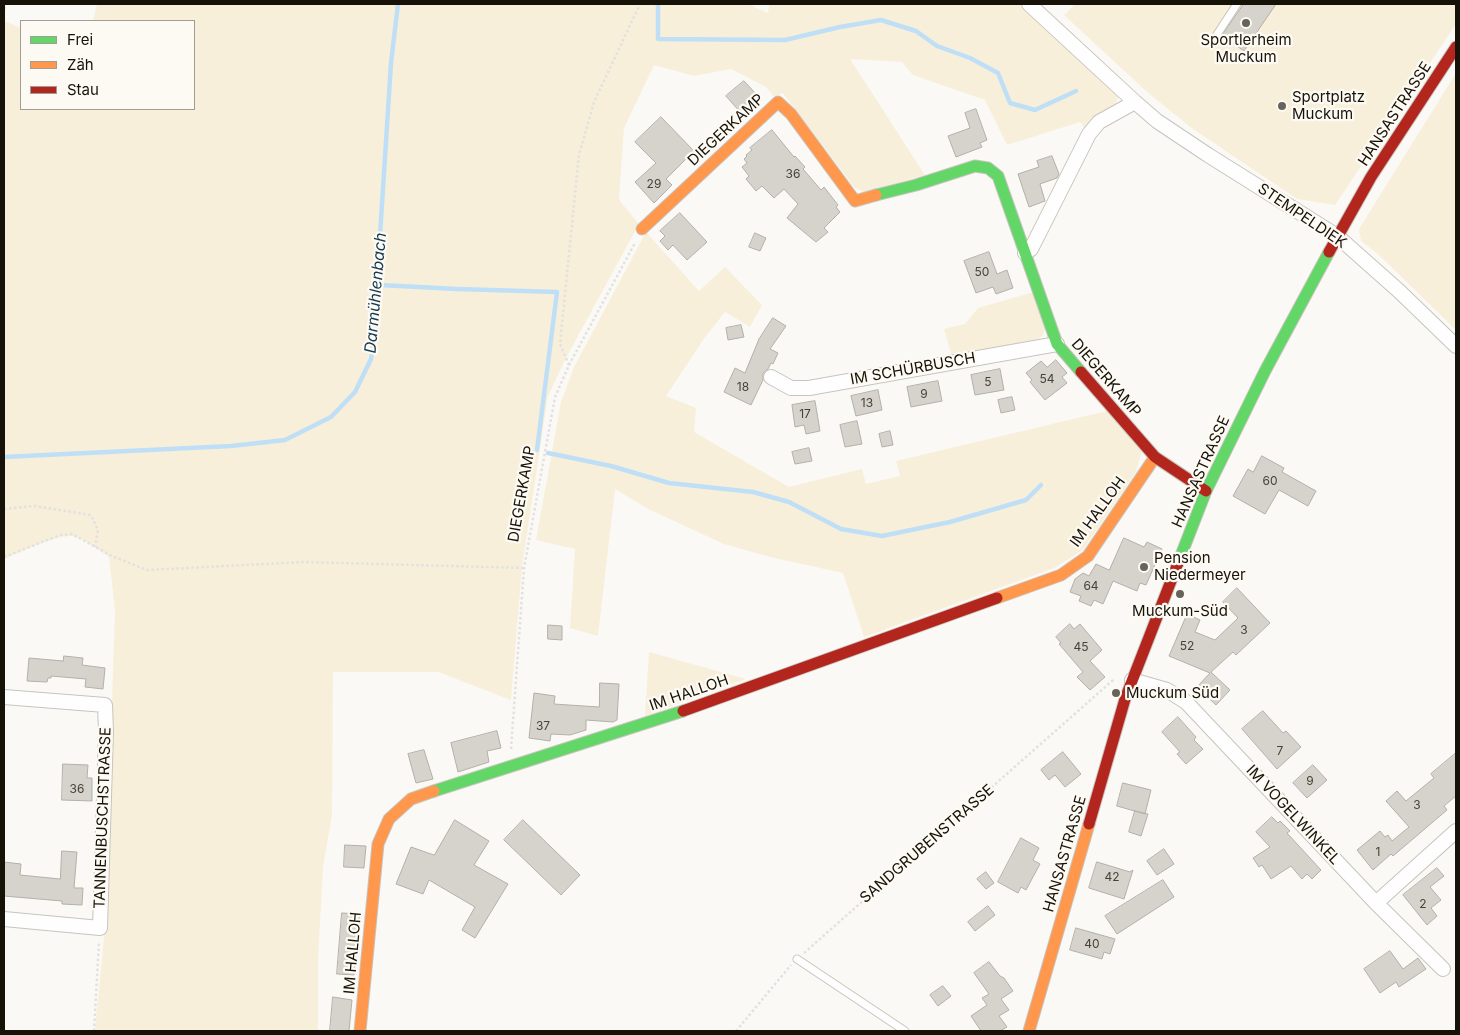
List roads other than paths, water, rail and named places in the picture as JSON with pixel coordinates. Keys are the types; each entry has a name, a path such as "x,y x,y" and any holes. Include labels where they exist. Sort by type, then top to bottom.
{"street":[{"name":"STEMPELDIEK","path":"1029,4 1157,121 1337,236 1399,291 1456,346"},
{"name":"HANSASTRASSE","path":"1029,1031 1125,699 1206,491 1265,371 1337,236 1371,177 1456,47"},
{"name":"DIEGERKAMP","path":"642,229 778,102 790,114 855,201 916,185 975,166 988,168 998,176 1057,344 1155,457 1206,491"},
{"path":"1025,253 1031,249 1089,134 1099,122 1135,102"},
{"name":"IM SCHÜRBUSCH","path":"771,377 791,388 809,388 1057,344"},
{"name":"IM HALLOH","path":"360,1031 378,844 389,819 411,799 709,702 1061,575 1088,556 1155,457"},
{"name":"IM VOGELWINKEL","path":"1132,680 1167,690 1186,702 1376,903 1443,969"},
{"name":"TANNENBUSCHSTRASSE","path":"4,697 105,705 106,731 100,928 4,919"},
{"path":"1376,903 1456,831"}],"lane":[{"path":"1216,36 1237,4"},
{"path":"797,959 905,1031"}],"waterway":[{"name":"Darmühlenbach","path":"4,457 231,446 285,440 331,417 355,392 371,359 376,326 380,285 379,251 391,63 398,4"},
{"path":"658,4 658,39 785,40 840,27 881,20 916,31 937,46 970,58 998,73 1010,103 1035,110 1076,91"},
{"path":"380,285 557,292 537,450"},
{"path":"548,453 611,466 669,483 753,492 789,502 841,529 882,536 950,522 1026,500 1041,485"}],"place":[{"name":"Sportlerheim Muckum","path":"1246,23"},
{"name":"Sportplatz Muckum","path":"1282,106"},
{"name":"Pension Niedermeyer","path":"1144,567"},
{"name":"Muckum-Süd","path":"1180,594"},
{"name":"Muckum Süd","path":"1116,693"}]}
